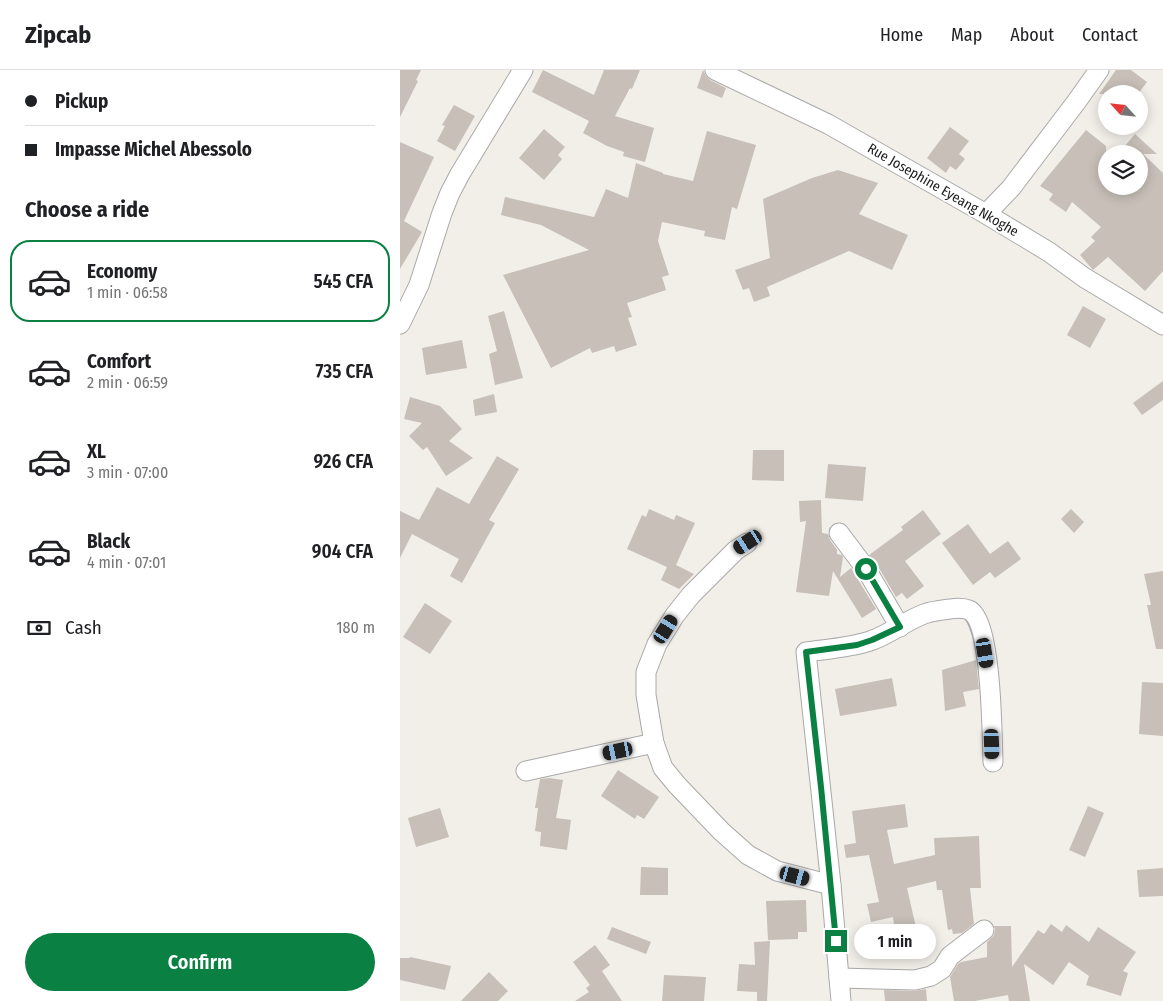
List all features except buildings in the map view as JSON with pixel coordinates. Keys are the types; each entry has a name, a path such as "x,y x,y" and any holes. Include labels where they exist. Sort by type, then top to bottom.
{"street":[{"path":"400,324 419,285 450,193 523,70"},
{"name":"Rue Josephine Eyeang Nkoghe","path":"715,70 828,124 986,214 1049,252 1085,278 1163,325"},
{"path":"986,214 1011,188 1099,70"},
{"path":"840,533 866,569 900,627"},
{"path":"748,542 736,550 691,595 675,614 657,644 646,672 646,695 654,743 663,768 677,785 721,831 748,855 778,871 831,885"},
{"path":"841,1001 831,885 806,652 857,645 872,640 925,614 957,608 970,610 977,617 991,687 993,762"},
{"path":"526,771 654,743"},
{"path":"839,978 915,980 932,976 942,969 950,956 984,930"}],"route":[{"path":"836,941 806,652 857,645 900,627 866,569"}]}
